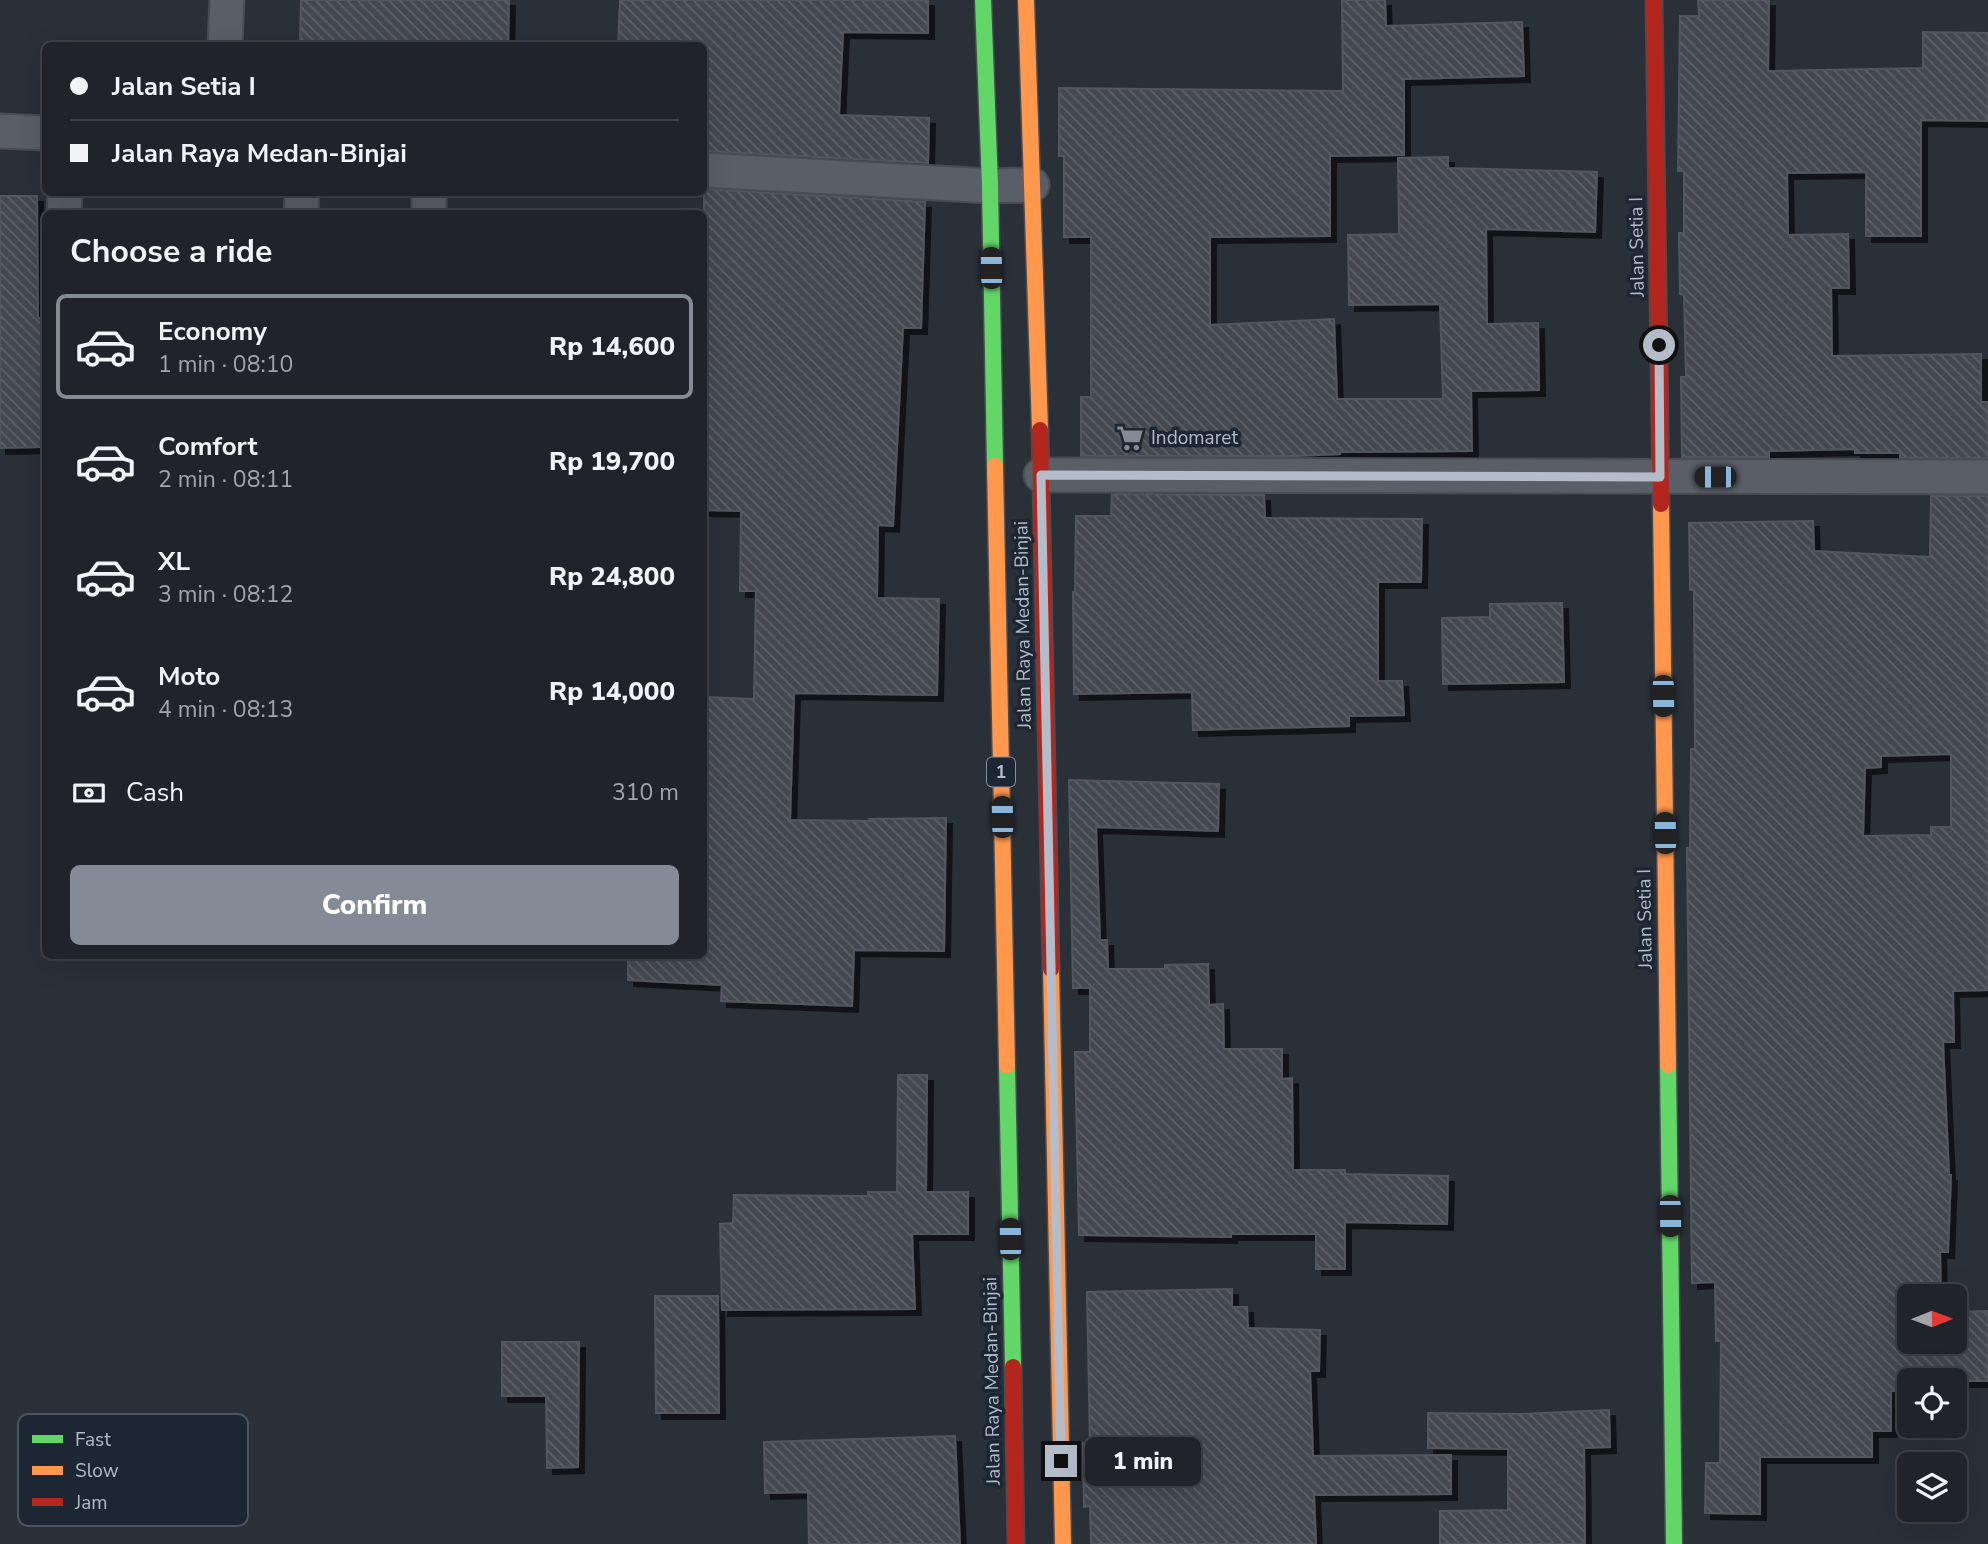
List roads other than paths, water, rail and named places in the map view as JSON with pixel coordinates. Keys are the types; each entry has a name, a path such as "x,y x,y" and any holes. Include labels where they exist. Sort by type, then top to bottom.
{"main road":[{"name":"Jalan Raya Medan-Binjai","path":"983,0 990,186 1016,1544"},
{"name":"Jalan Raya Medan-Binjai","path":"1026,0 1041,475 1063,1544"},
{"name":"Jalan Setia I","path":"1654,0 1674,1544"}],"street":[{"path":"225,42 227,0"},
{"path":"0,131 42,133"},
{"path":"707,170 990,186 1032,185"},
{"path":"1041,475 1988,477"}],"place":[{"name":"Indomaret","path":"1130,438"}]}
